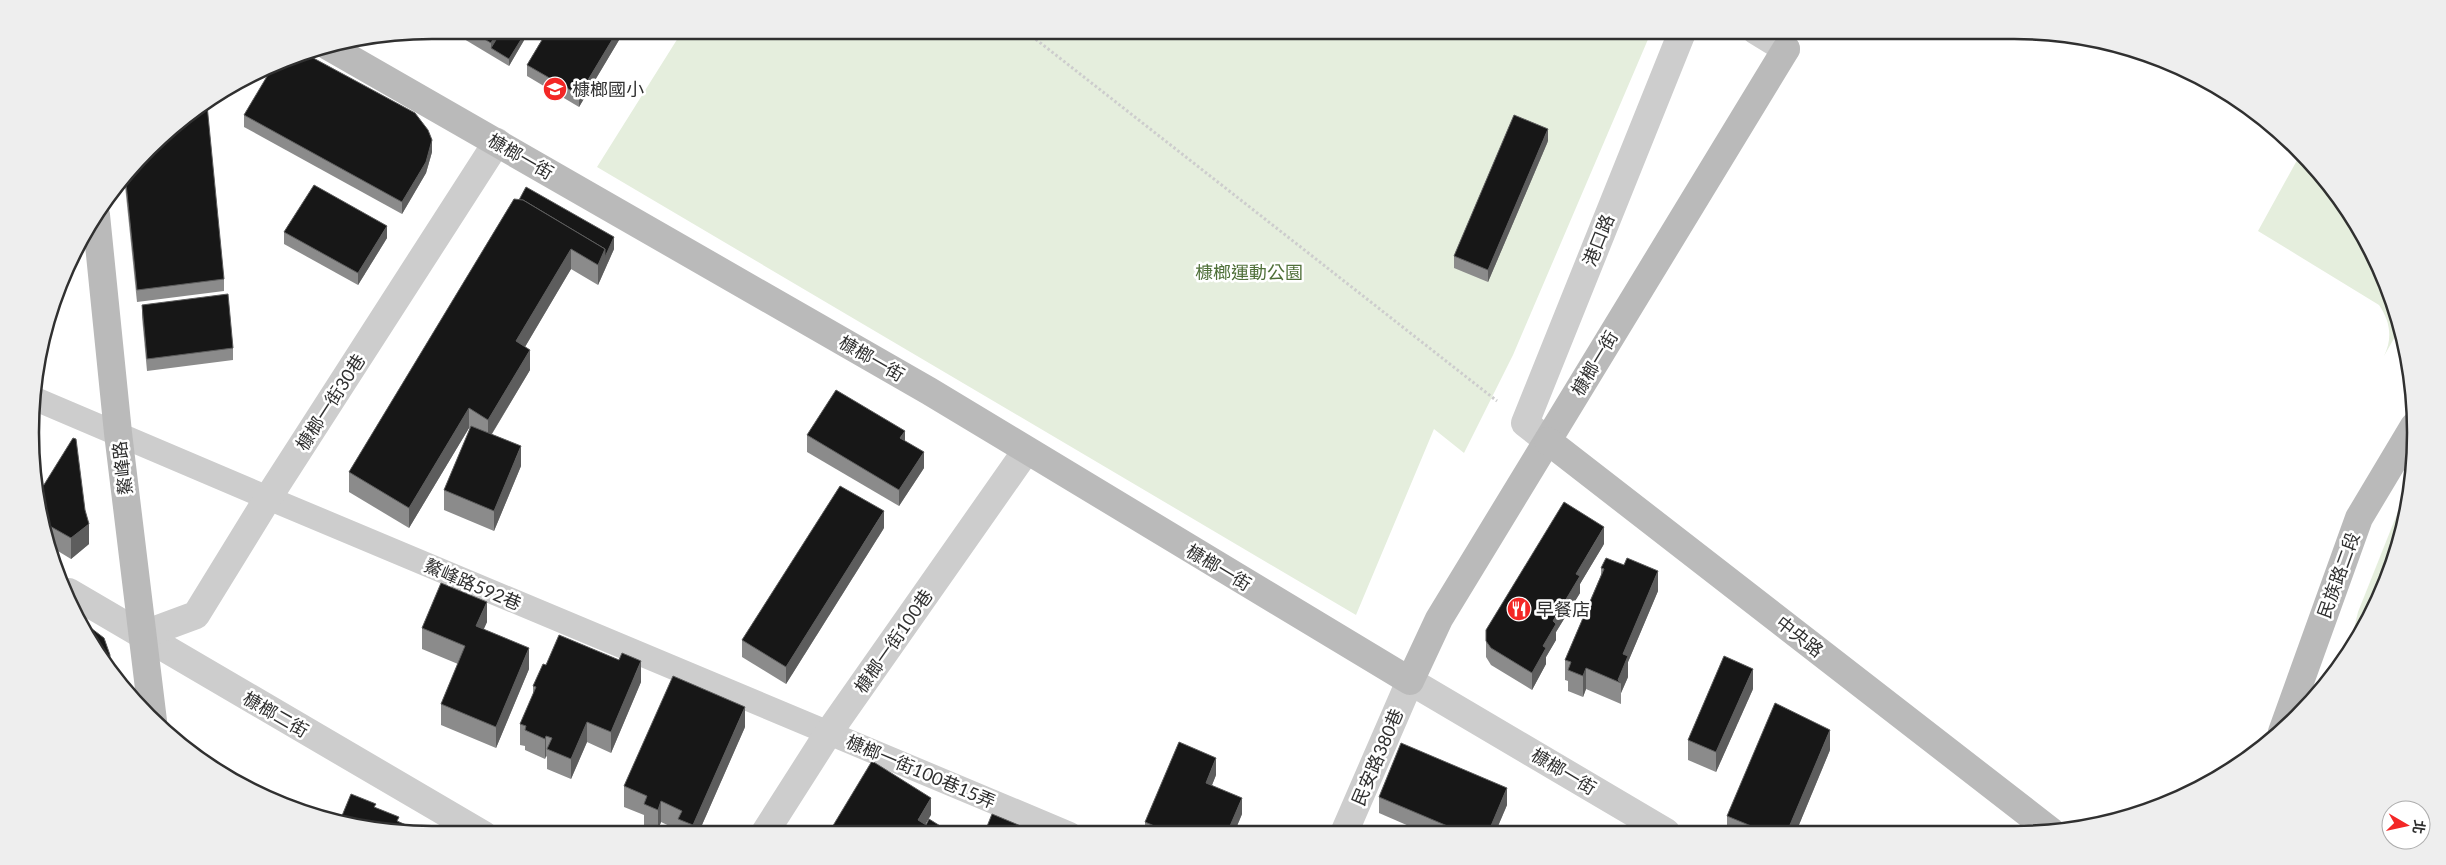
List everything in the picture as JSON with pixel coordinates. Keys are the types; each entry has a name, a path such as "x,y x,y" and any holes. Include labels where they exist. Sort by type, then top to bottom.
{"street":[{"name":"港口路","path":"1525,423 1679,39"},
{"name":"槺榔一街","path":"1410,680 1439,619 1786,49 1770,39"},
{"name":"槺榔一街","path":"336,51 929,391 1026,451 1656,826"},
{"name":"槺榔一街30巷","path":"142,635 196,615 268,498 496,142"},
{"name":"鰲峰路","path":"97,227 118,433 142,635 142,693"},
{"path":"1525,423 1548,441"},
{"name":"民族路二段","path":"2288,715 2359,518 2407,438"},
{"name":"中央路","path":"1548,441 2043,825"},
{"name":"槺榔一街100巷","path":"769,826 829,732 1026,451"},
{"name":"槺榔二街","path":"74,595 469,826"},
{"name":"民安路380巷","path":"1347,826 1410,680"}],"lane":[{"name":"鰲峰路592巷","path":"40,401 829,732"},
{"name":"槺榔一街100巷15弄","path":"829,732 1051,826"}],"path":[{"path":"1035,39 1525,423"}],"green space":[{"name":"槺榔運動公園","path":"677,39 1648,39 1513,355 1464,453 1434,429 1356,615 597,167"},
{"path":"2297,160 2310,173 2341,214 2367,258 2386,306 2395,336 2384,356 2389,343 2389,330 2386,317 2379,305 2258,231"},
{"path":"2401,505 2394,534 2377,583 2367,607 2354,629 2358,612"}],"building":[{"path":"484,39 493,39 491,43"},
{"path":"496,39 521,39 509,59 491,48"},
{"path":"543,39 613,39 579,95 527,65"},
{"path":"313,58 415,113 428,130 432,140 426,162 402,202 244,115 268,75"},
{"path":"207,110 224,279 137,290 126,185 173,136"},
{"path":"1514,115 1548,129 1488,270 1454,256"},
{"path":"314,185 387,226 358,273 284,232"},
{"path":"526,187 614,237 605,257 605,249 523,200 519,200"},
{"path":"514,199 523,200 605,249 598,265 571,249 516,341 530,350 488,420 469,408 409,508 349,472"},
{"path":"228,294 233,348 147,359 142,305"},
{"path":"836,390 905,431 900,438 924,452 899,490 807,435"},
{"path":"471,426 521,446 494,511 444,490"},
{"path":"73,438 76,439 85,510 89,524 71,538 50,526 43,487"},
{"path":"840,486 884,511 786,667 742,640"},
{"path":"1564,502 1604,527 1576,574 1580,576 1553,621 1556,624 1543,646 1546,648 1532,673 1491,648 1486,641 1486,630"},
{"path":"1606,558 1624,565 1627,558 1658,571 1623,654 1628,656 1618,680 1621,683 1586,668 1583,676 1568,670 1571,662 1565,660 1604,569 1601,568"},
{"path":"441,583 487,602 476,626 529,648 496,727 441,704 465,646 422,628"},
{"path":"92,629 104,638 110,658"},
{"path":"559,635 619,660 622,653 641,661 611,732 587,722 571,759 547,749 552,738 546,736 545,739 525,730 526,726 520,724 536,687 533,686 543,664 546,665"},
{"path":"1724,656 1753,669 1716,752 1688,740"},
{"path":"673,676 745,707 693,825 678,819 682,811 661,801 658,810 644,804 647,796 624,786"},
{"path":"1775,703 1830,730 1790,826 1751,826 1727,816"},
{"path":"1179,742 1216,758 1206,783 1242,798 1230,826 1154,826 1145,822"},
{"path":"1401,743 1507,788 1491,826 1447,826 1379,797"},
{"path":"872,761 931,798 918,820 926,825 929,819 940,826 833,826"},
{"path":"351,794 376,804 374,807 399,817 397,821 406,825 381,823 342,816"},
{"path":"992,814 1021,826 987,826"}],"place":[{"name":"槺榔國小","path":"555,89"},
{"name":"早餐店","path":"1519,609"}]}
